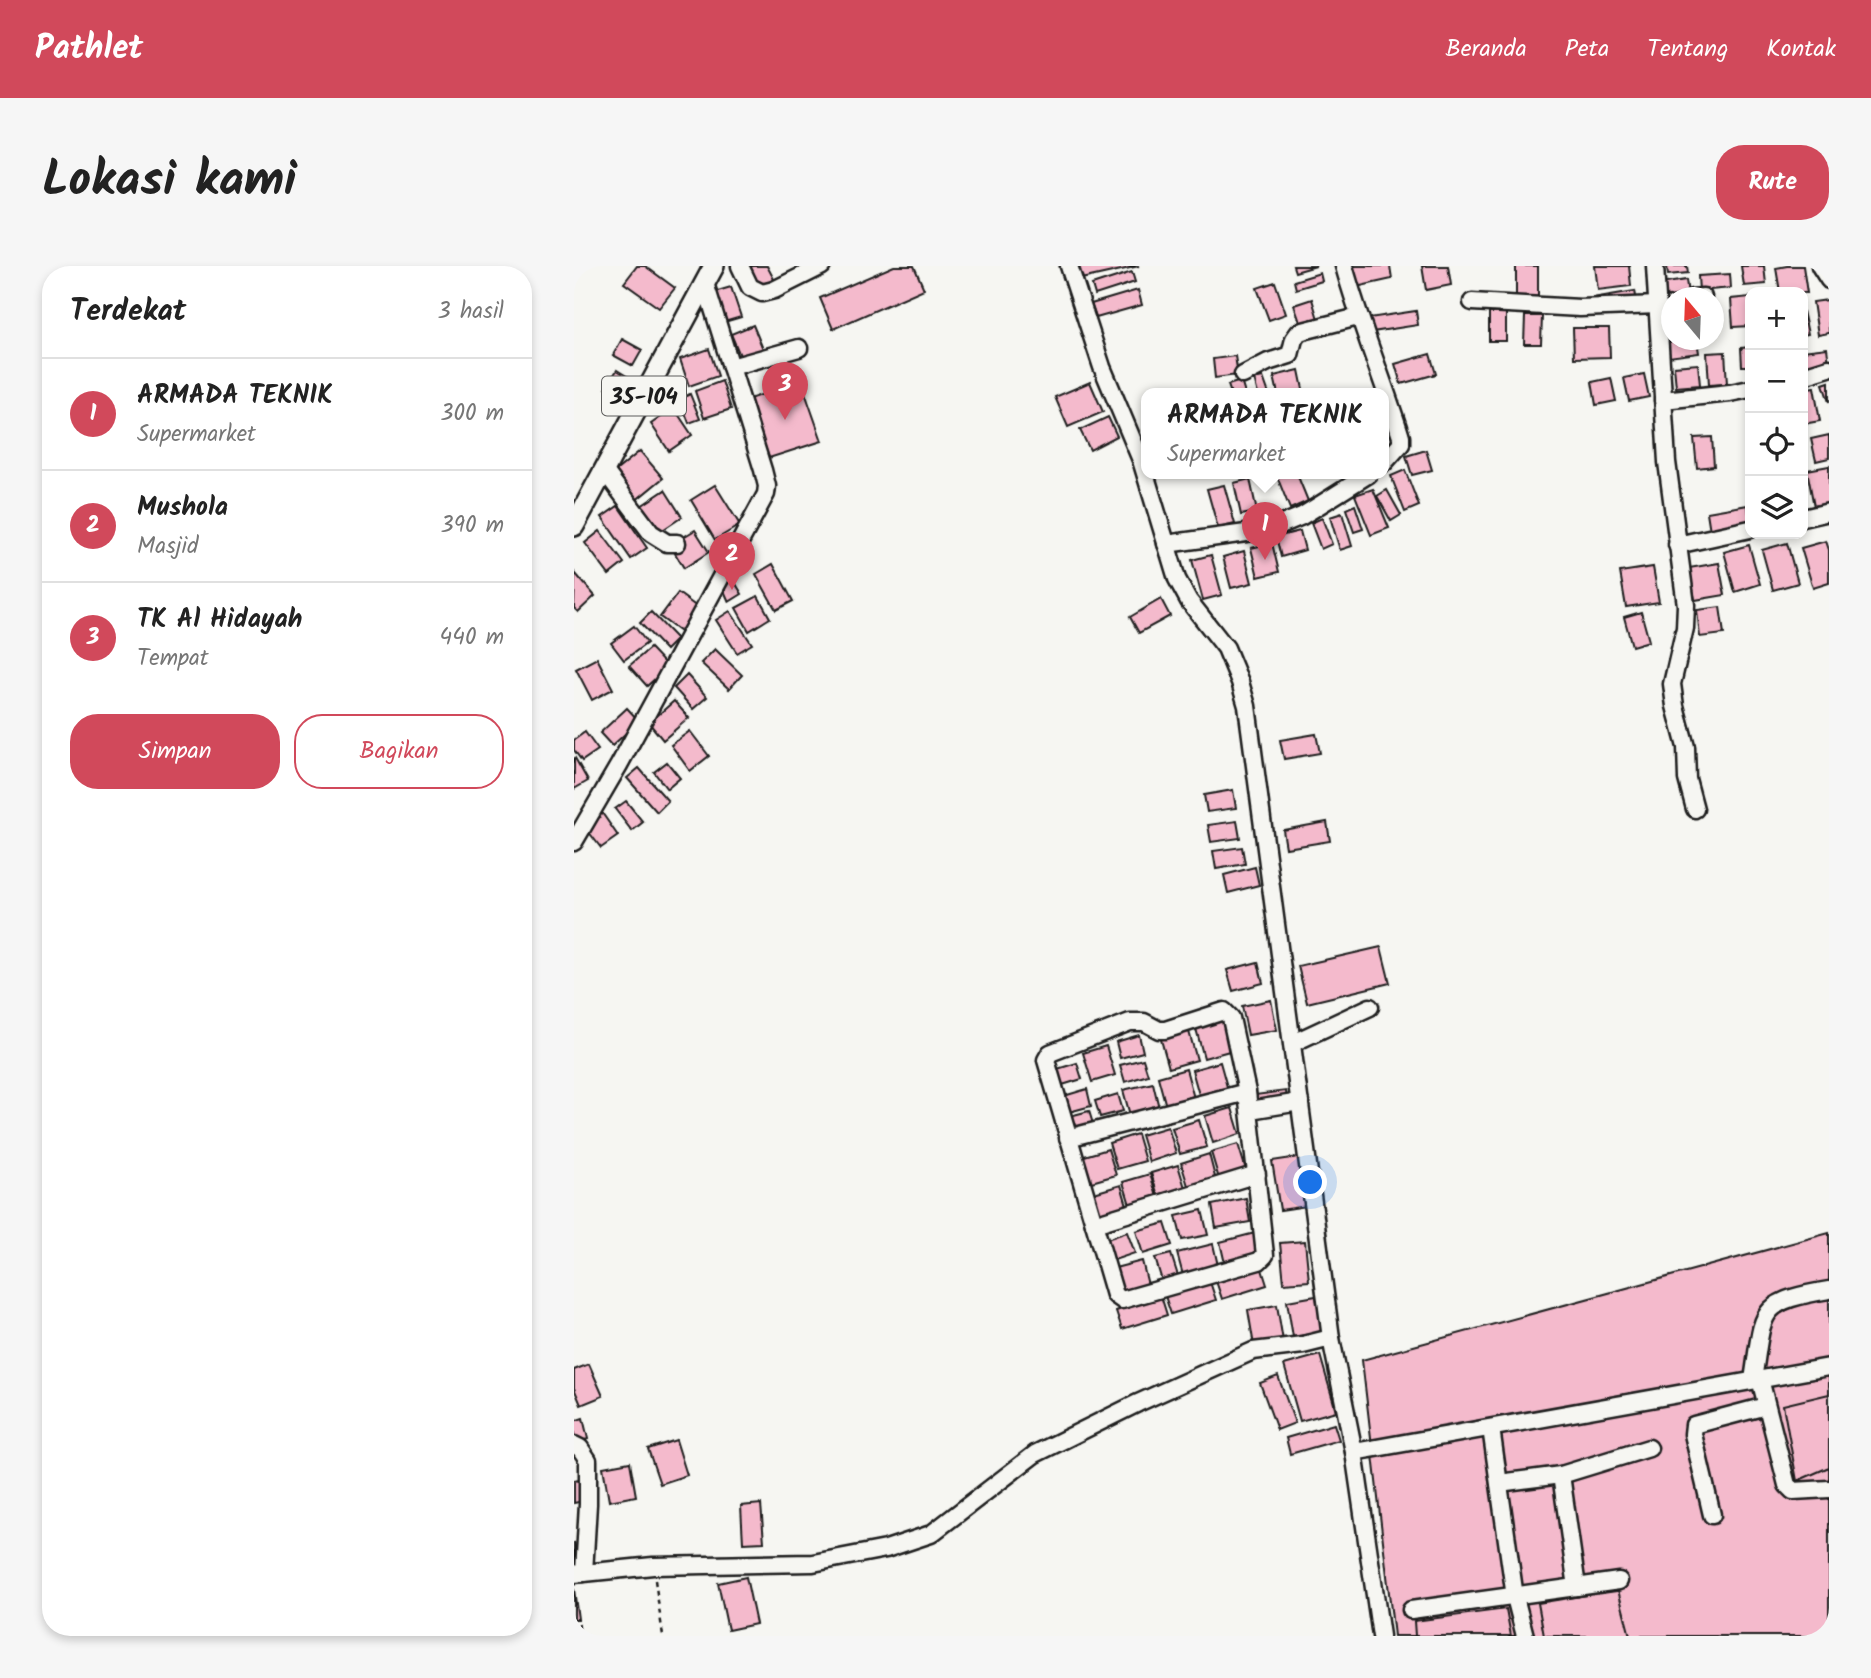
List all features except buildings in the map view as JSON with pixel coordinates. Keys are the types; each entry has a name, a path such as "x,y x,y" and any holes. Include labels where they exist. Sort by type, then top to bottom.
{"main road":[{"name":"35-104","path":"574,526 709,275"}],"street":[{"path":"740,266 750,287 762,293 774,290 822,266"},
{"path":"1069,266 1102,367 1141,460"},
{"path":"1344,266 1358,317 1385,388"},
{"path":"1655,266 1661,296"},
{"path":"1820,266 1829,280"},
{"path":"574,842 764,500 767,486 731,367 709,275"},
{"path":"1472,302 1580,308 1661,301"},
{"path":"1243,375 1268,362 1290,355 1294,338 1299,332 1358,317"},
{"path":"731,367 799,348"},
{"path":"1662,350 1667,462 1685,617 1683,640 1672,684 1686,747 1687,779 1695,808"},
{"path":"1808,374 1829,368"},
{"path":"1663,400 1745,390"},
{"path":"1389,400 1401,444 1389,457"},
{"path":"604,470 651,533 667,543 677,542"},
{"path":"1147,479 1177,579 1189,601 1226,648 1240,682 1251,733 1331,1338 1354,1452 1381,1636"},
{"path":"1166,544 1268,530 1302,516 1361,479"},
{"path":"1808,517 1829,512"},
{"path":"1677,545 1745,530"},
{"path":"1293,1043 1370,1007"},
{"path":"1221,1012 1229,1014 1250,1110 1265,1251 1263,1259 1122,1300 1115,1295 1047,1066 1050,1053 1130,1022 1144,1022 1159,1030 1165,1030 1221,1012"},
{"path":"1068,1138 1247,1092"},
{"path":"1250,1110 1300,1102"},
{"path":"1094,1224 1257,1174"},
{"path":"1829,1290 1795,1296 1780,1302 1763,1317 1756,1379 1787,1485 1793,1491 1829,1489"},
{"path":"574,1445 580,1448 588,1460 589,1504 579,1573 653,1566 813,1563 886,1549 931,1534 1035,1454 1138,1403 1253,1351 1303,1345 1331,1338"},
{"path":"1354,1452 1829,1367"},
{"path":"1712,1515 1693,1434 1694,1425 1766,1406"},
{"path":"1490,1428 1515,1597 1525,1636"},
{"path":"1499,1483 1561,1475 1649,1448"},
{"path":"1561,1475 1577,1587"},
{"path":"1411,1610 1619,1581"}],"path":[{"path":"653,1566 663,1636"}],"place":[{"name":"TK Al Hidayah","path":"785,420"},
{"name":"ARMADA TEKNIK","path":"1265,560"},
{"name":"Mushola","path":"732,590"}]}
